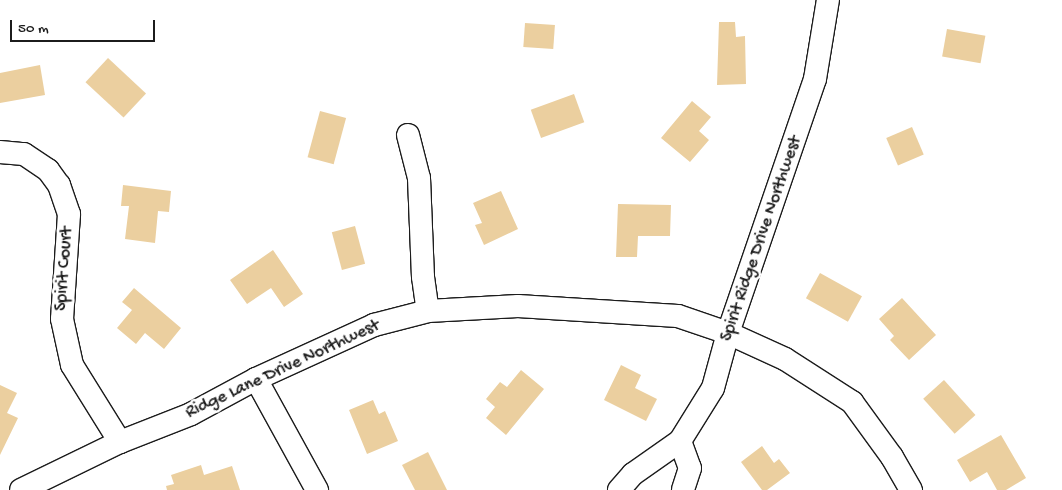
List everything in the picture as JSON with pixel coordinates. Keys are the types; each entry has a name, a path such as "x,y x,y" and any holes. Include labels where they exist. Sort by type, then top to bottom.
{"street":[{"name":"Spirit Ridge Drive Northwest","path":"619,490 633,474 680,441 714,388 728,333 816,79 828,0"},
{"path":"408,135 419,178 423,277 428,311"},
{"name":"Spirit Court","path":"0,152 24,154 48,170 59,185 69,214 62,318 72,364 120,442"},
{"name":"Ridge Lane Drive Northwest","path":"21,490 120,442 191,414 256,379 374,325 428,311 518,306 678,316 728,333 785,359 852,402 892,457 911,490"},
{"path":"256,379 317,490"},
{"path":"680,441 690,468 683,490"}],"building":[{"path":"719,22 735,22 736,37 745,36 746,84 717,85"},
{"path":"525,23 555,25 553,49 523,47"},
{"path":"947,29 985,36 981,63 942,57"},
{"path":"108,58 146,93 124,118 85,82"},
{"path":"40,65 45,95 0,103 0,73"},
{"path":"574,94 584,122 541,138 531,110"},
{"path":"692,101 711,117 699,131 709,140 690,162 661,138"},
{"path":"320,111 346,118 334,164 308,157"},
{"path":"912,127 924,155 898,166 886,138"},
{"path":"123,185 171,191 169,212 158,211 155,243 125,239 129,206 121,206"},
{"path":"501,191 518,229 484,245 475,225 482,223 473,203"},
{"path":"618,204 671,205 670,236 638,236 637,257 616,257"},
{"path":"355,226 365,264 342,270 332,232"},
{"path":"273,250 303,294 284,307 271,288 247,304 230,280"},
{"path":"820,273 862,296 848,322 806,298"},
{"path":"134,288 181,328 164,349 145,333 136,344 117,328 132,310 122,302"},
{"path":"902,298 936,335 909,360 890,340 894,336 879,319"},
{"path":"621,365 641,375 635,388 657,399 646,421 604,400"},
{"path":"521,370 544,389 506,435 486,418 495,407 486,399 500,382 507,387"},
{"path":"944,380 975,415 955,434 923,399"},
{"path":"0,385 17,393 7,413 18,418 0,455"},
{"path":"373,400 379,414 385,411 398,441 367,454 349,410"},
{"path":"1001,435 1026,478 1006,490 997,490 987,472 970,482 957,460"},
{"path":"762,446 774,463 779,459 790,473 767,490 762,490 741,462"},
{"path":"428,452 447,490 415,490 402,465"},
{"path":"201,465 204,475 232,466 240,490 167,490 166,486 174,484 171,475"}]}
